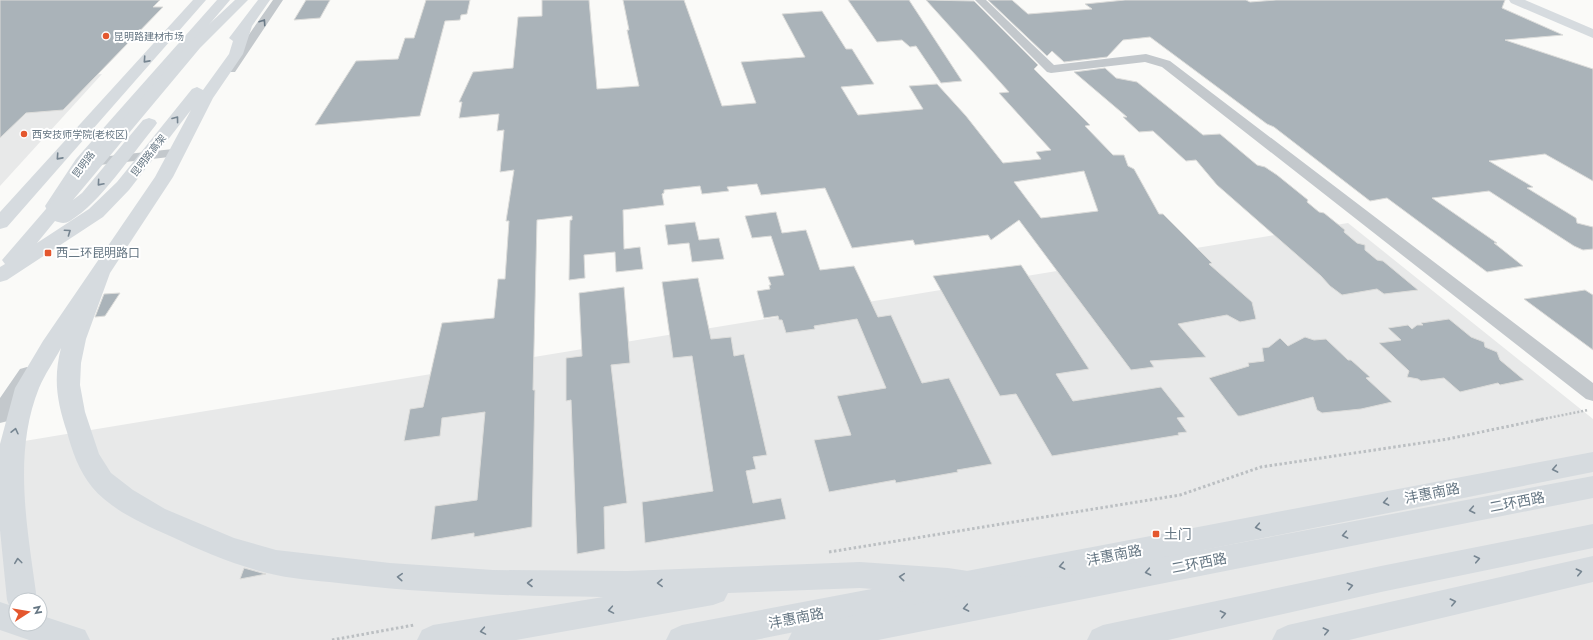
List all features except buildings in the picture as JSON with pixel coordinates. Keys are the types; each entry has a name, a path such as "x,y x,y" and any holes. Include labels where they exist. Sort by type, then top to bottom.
{"main road":[{"name":"昆明路","path":"0,223 200,0"},
{"name":"昆明路","path":"0,282 21,256 82,163 224,0"},
{"path":"0,276 195,44 242,0"},
{"name":"昆明路高架","path":"0,257 63,218 88,197 248,0"},
{"name":"昆明路高架","path":"0,276 96,213 123,186 170,128 264,0"},
{"path":"1515,0 1593,34"},
{"path":"1534,0 1593,25"},
{"path":"21,592 12,510 10,470 14,434 27,388 51,346 164,177 205,98 236,54 245,26"},
{"path":"100,273 77,332 69,363 68,385 79,434 87,456 102,480 124,498 155,517 228,549 276,563 390,576 493,583 627,584 860,575 889,576 948,581 988,587 1052,591"},
{"name":"沣惠南路","path":"682,640 1593,462"},
{"name":"二环西路","path":"804,640 1593,487"},
{"path":"1103,640 1191,620 1593,536"},
{"path":"1288,640 1593,569"},
{"path":"426,632 801,577"},
{"path":"1138,640 1191,620"},
{"path":"48,632 74,640"}],"street":[{"path":"0,415 173,153 278,0"},
{"path":"980,0 1051,68 1146,58 1166,64 1593,394"},
{"path":"82,163 173,153"}],"path":[{"path":"828,552 1180,495 1261,467 1448,439 1593,409"},
{"path":"332,640 426,632"}],"shaded area":[{"name":"西安技师学院(老校区)","path":"102,74 0,186 0,82"},
{"path":"1348,223 1593,419 1593,640 0,640 0,445"}],"place":[{"name":"昆明路建材市场","path":"106,36"},
{"name":"西安技师学院(老校区)","path":"24,134"},
{"name":"西二环昆明路口","path":"48,253"},
{"name":"土门","path":"1156,534"}]}
